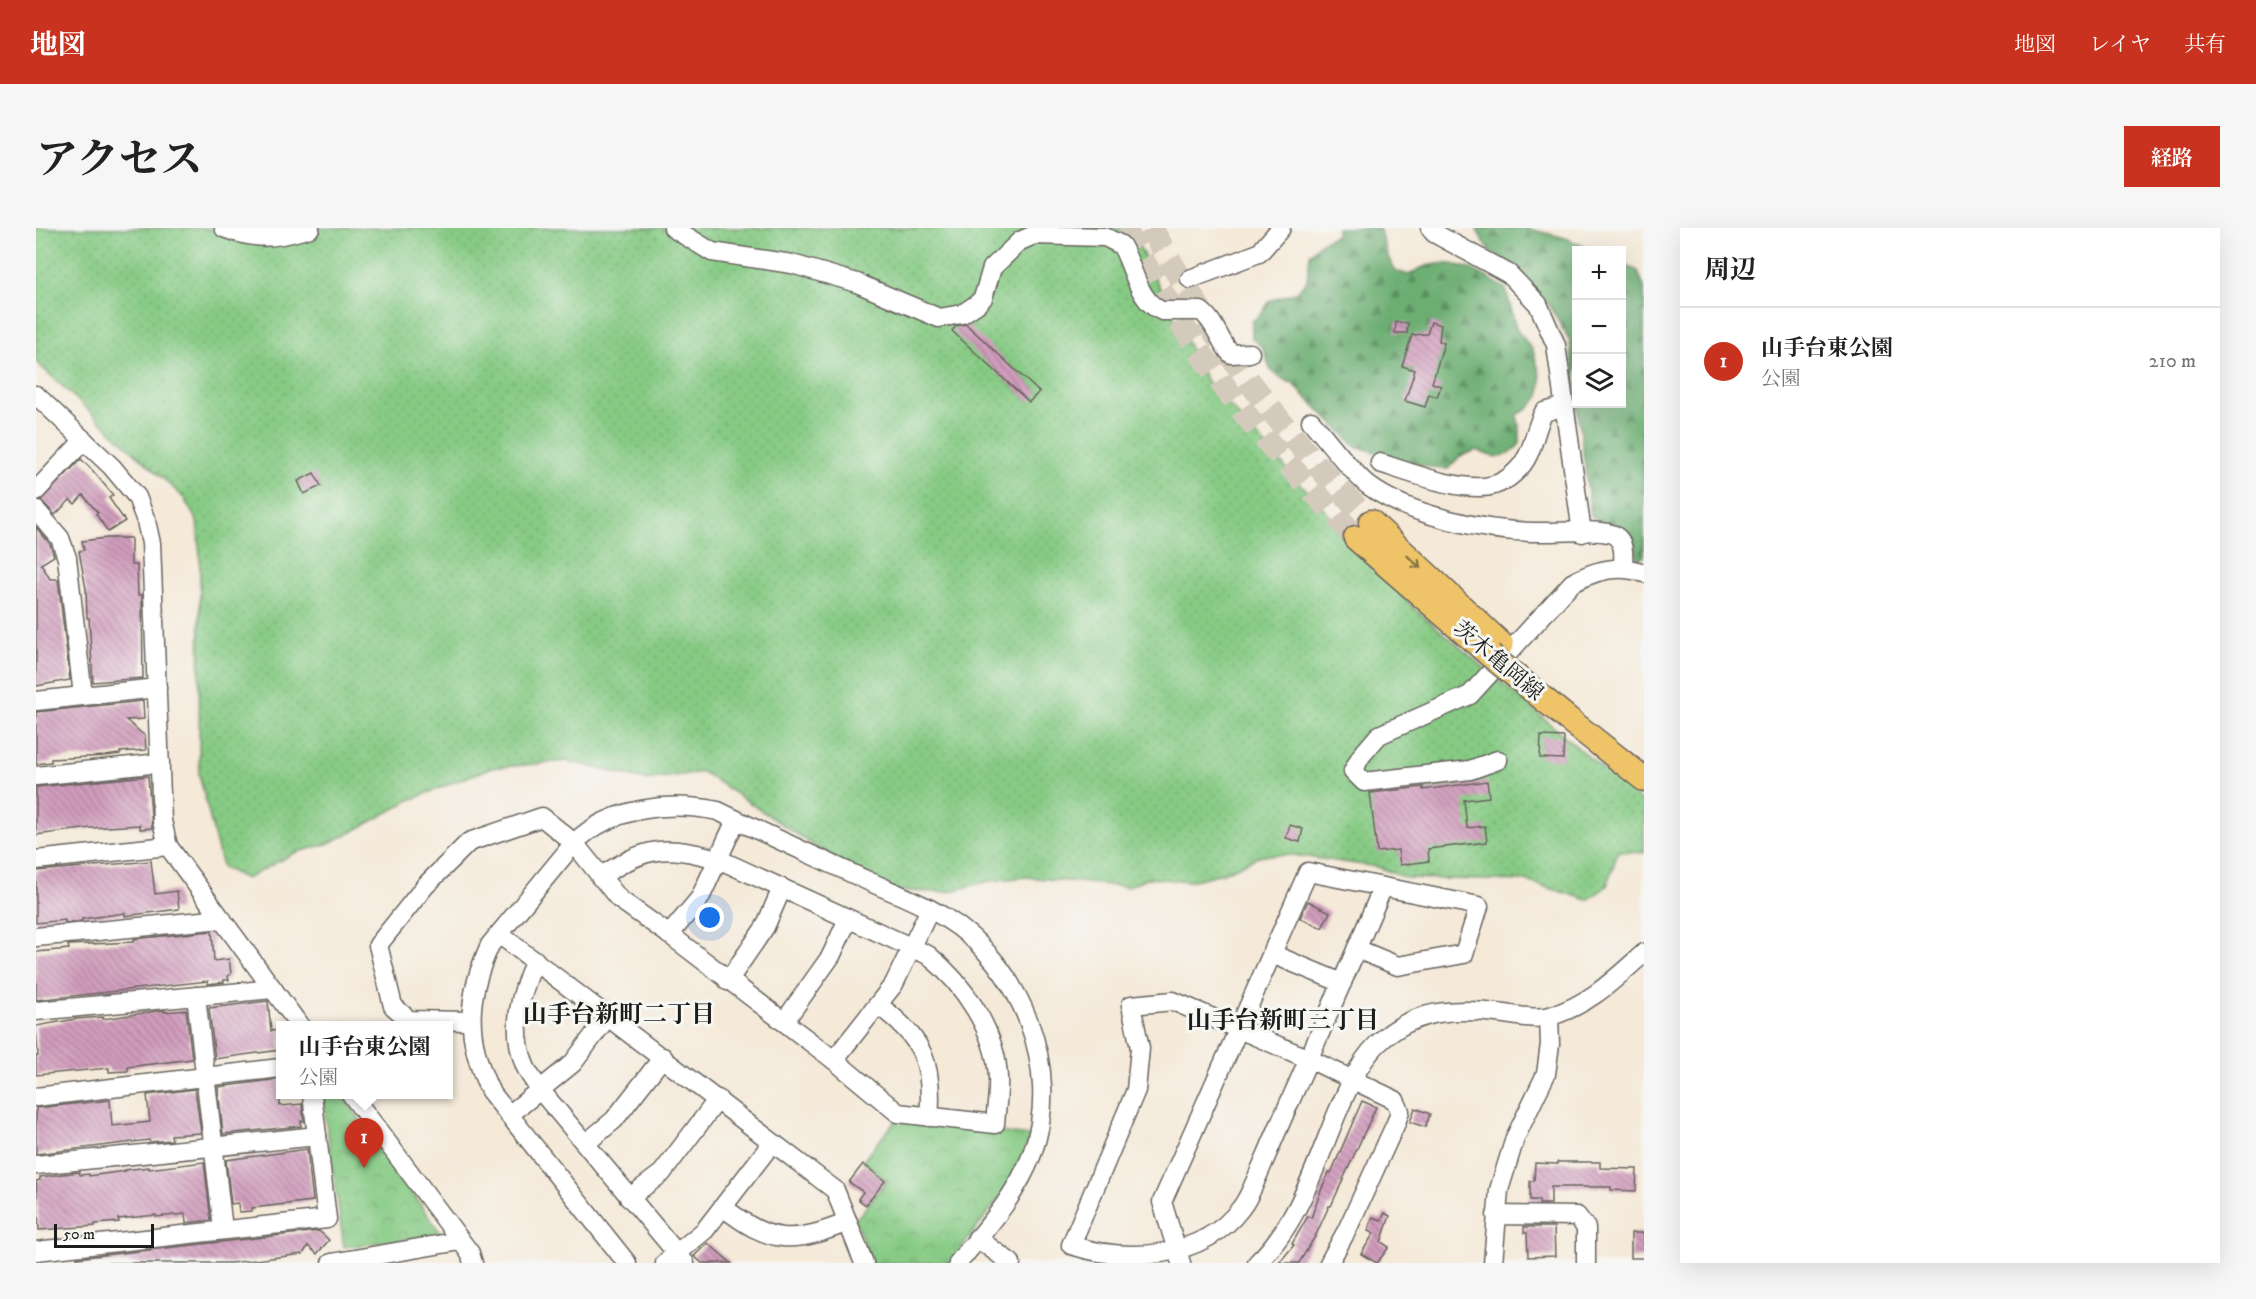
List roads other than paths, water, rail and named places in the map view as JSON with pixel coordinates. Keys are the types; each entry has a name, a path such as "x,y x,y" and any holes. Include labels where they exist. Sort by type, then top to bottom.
{"main road":[{"name":"茨木亀岡線","path":"1364,530 1493,658 1644,761"},
{"name":"茨木亀岡線","path":"1573,714 1644,779"}],"street":[{"path":"224,228 243,235 268,238 310,228"},
{"path":"673,228 712,252 792,264 857,284 939,318 962,314 977,304 983,298 992,268 1026,238 1041,234 1105,237 1121,245 1139,287 1156,309 1201,311 1209,319 1224,347 1231,354 1250,353"},
{"path":"1190,279 1259,253 1281,228"},
{"path":"1430,228 1434,233 1509,274 1538,304 1556,345 1582,533"},
{"path":"1457,228 1484,260"},
{"path":"36,395 112,467 137,497 151,543 162,821 168,846 296,1021"},
{"path":"1380,463 1427,478 1465,486 1494,486 1515,474 1528,455 1538,422 1544,412 1564,406"},
{"path":"1311,421 1366,484 1400,504 1493,529 1530,532 1605,532 1617,536 1623,545 1623,568"},
{"path":"36,491 84,441"},
{"path":"36,510 60,538 67,558 83,696"},
{"path":"1498,760 1470,770 1364,782 1353,771 1361,756 1379,735 1470,695 1493,658 1572,583 1598,571 1623,568 1644,573"},
{"path":"36,701 157,688"},
{"path":"36,776 160,763"},
{"path":"627,1263 490,1091 481,1072 470,1021 471,1005 490,945 582,836 611,819 652,807 698,807 717,811 930,909 966,932 981,947 1022,1006 1038,1050 1042,1078 1038,1131 1032,1154 1020,1181 1002,1208 958,1263"},
{"path":"470,1021 409,1020 393,1006 378,945 425,886 469,842 542,818 574,843 600,877 619,899 834,1060 898,1113 995,1124 998,1076 994,1053 984,1027 966,996 943,967 928,955 718,859 675,849 652,852 634,857 600,877"},
{"path":"669,935 700,898 736,820"},
{"path":"36,860 168,846"},
{"path":"1180,1259 1162,1202 1308,872 1479,906 1464,954 1398,966 1357,950"},
{"path":"1329,1263 1347,1230 1400,1111 1395,1100 1309,1059 1173,1001 1131,1005 1140,1048 1136,1090 1071,1245 1101,1259 1137,1262 1180,1259 1242,1207 1309,1059 1383,887"},
{"path":"728,981 765,927 782,888"},
{"path":"834,1060 894,984 930,909"},
{"path":"36,937 222,919"},
{"path":"784,1022 831,956 848,919"},
{"path":"499,933 835,1190 864,1263"},
{"path":"1257,1263 1284,1231 1298,1206 1352,1079 1369,1053 1384,1037 1416,1018 1435,1012 1478,1010 1525,1017 1549,1017 1582,1002 1610,984 1644,952"},
{"path":"1272,954 1342,983"},
{"path":"535,960 523,987 516,1025 524,1064 541,1091 586,1143 675,1260 705,1230 772,1143"},
{"path":"36,1011 273,989"},
{"path":"196,996 223,1229"},
{"path":"878,1005 908,1030 920,1049 928,1069 932,1090 929,1117"},
{"path":"509,1115 573,1063 608,1016"},
{"path":"1493,1263 1501,1182 1515,1138 1546,1074 1550,1044 1549,1017"},
{"path":"586,1143 614,1120 663,1057"},
{"path":"36,1097 276,1068"},
{"path":"36,1251 327,1219 312,1099"},
{"path":"354,1099 470,1253 473,1263"},
{"path":"629,1198 662,1173 718,1099"},
{"path":"36,1165 317,1136"},
{"path":"723,1207 761,1232 782,1238 801,1238 848,1222"},
{"path":"1496,1215 1577,1216 1586,1228 1586,1263"},
{"path":"977,1238 1011,1263"},
{"path":"338,1262 460,1240"}],"tunnel":[{"path":"1124,228 1187,332 1221,382 1270,444 1356,538"},
{"path":"1151,228 1199,309 1250,383 1307,453 1371,522"}],"place":[{"name":"山手台東公園","path":"364,1168"}],"district":[{"name":"山手台新町二丁目","path":"619,1015"},
{"name":"山手台新町三丁目","path":"1283,1021"}]}
